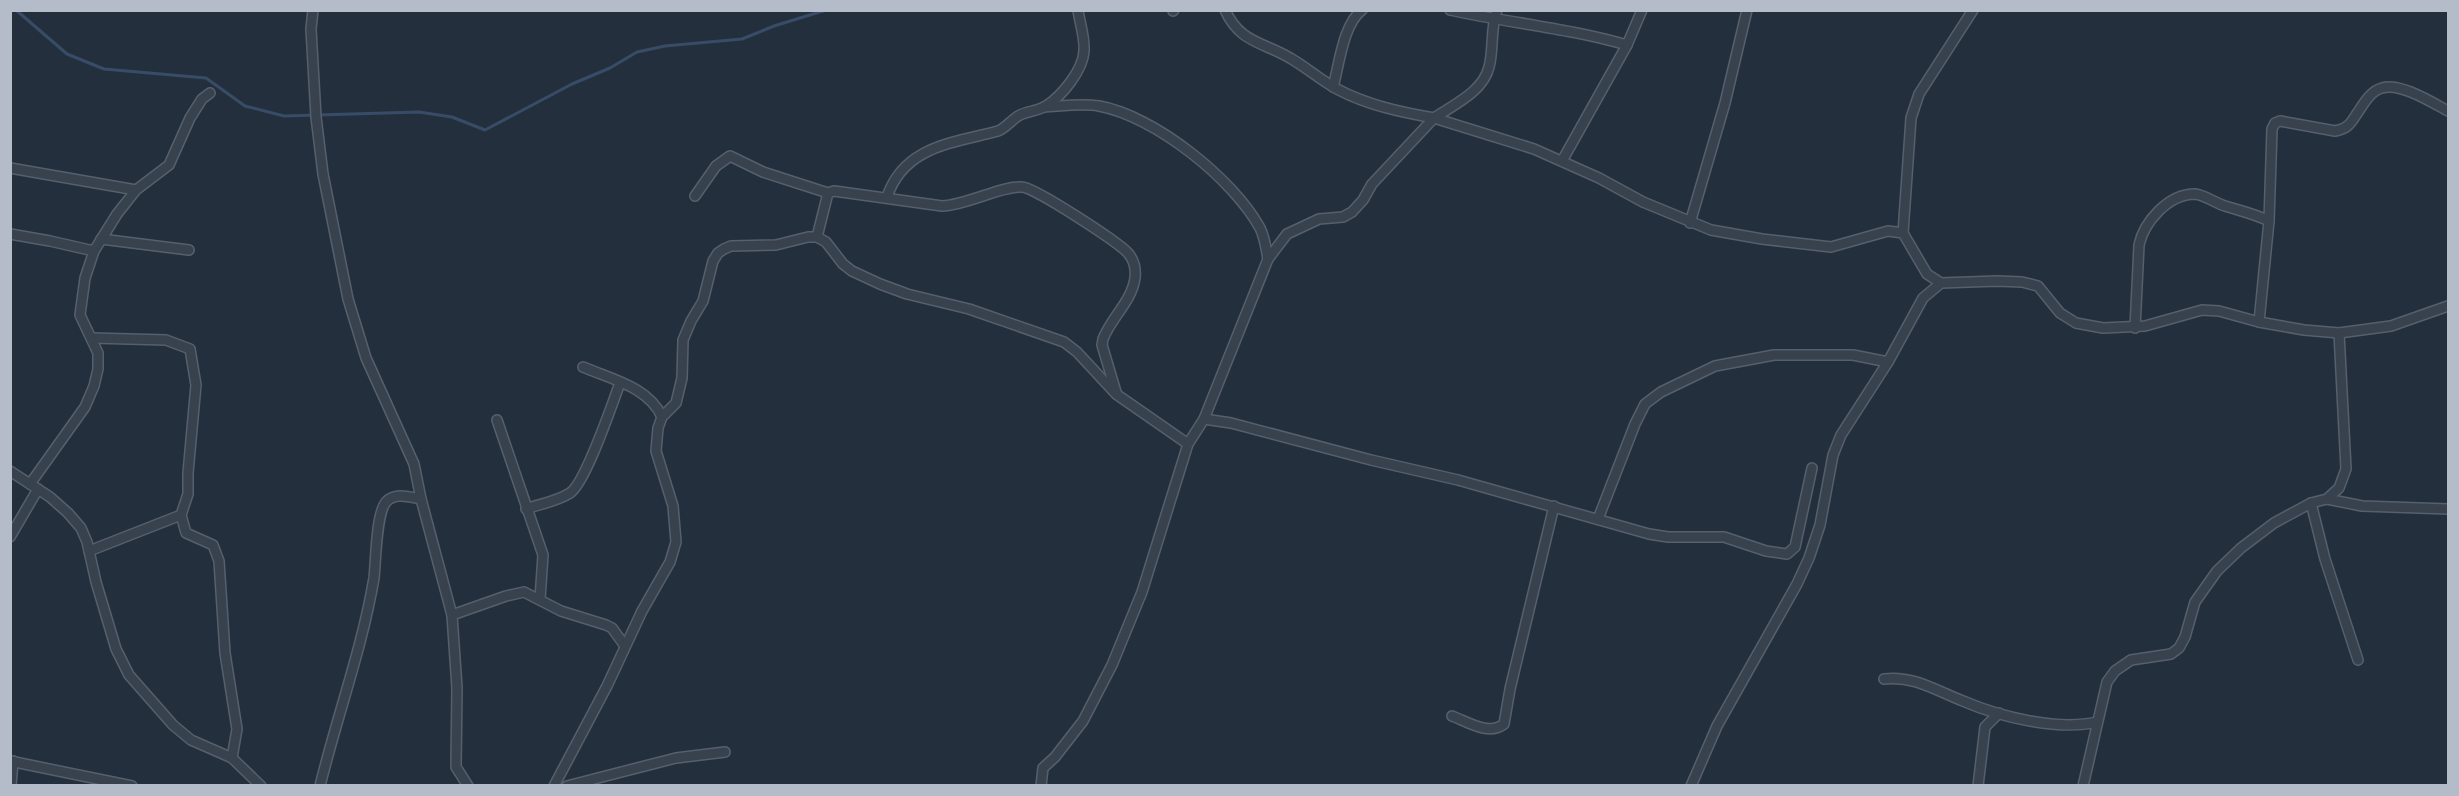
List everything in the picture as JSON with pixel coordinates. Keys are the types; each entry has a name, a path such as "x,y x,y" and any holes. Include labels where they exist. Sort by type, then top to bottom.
{"street":[{"path":"313,10 311,29 316,125 323,174 348,299 366,358 414,464 452,615 457,688 456,767 468,786"},
{"path":"1044,107 1066,86 1084,53 1078,10"},
{"path":"1225,10 1231,23 1253,42 1291,58 1333,87 1365,102 1434,118 1534,149 1643,202 1711,230 1831,247 1888,231 1903,233"},
{"path":"1333,87 1348,28 1356,14 1362,10"},
{"path":"1450,10 1496,15 1627,45"},
{"path":"1562,161 1627,45 1642,10"},
{"path":"1690,223 1725,103 1747,10"},
{"path":"1973,10 1920,94 1911,118 1903,233 1927,274 1941,283 2022,282 2038,286 2060,313 2076,323 2103,328 2135,328 2202,310 2219,311 2259,322 2304,330 2339,333 2391,326 2448,306"},
{"path":"1041,786 1043,768 1055,757 1083,721 1112,665 1155,555 1188,444 1204,419 1268,259 1287,234 1319,219 1343,217 1352,212 1364,200 1372,184 1399,158 1424,126 1473,92 1484,80 1489,68 1496,15"},
{"path":"2259,322 2270,221 2272,129 2275,123 2280,121 2335,131 2344,129 2351,124 2372,94 2381,88 2390,87 2414,93 2448,111"},
{"path":"10,537 34,487 86,407 98,369 98,353 80,315 85,278 94,251 136,190 169,165 189,118 202,99 210,93"},
{"path":"887,197 900,170 924,153 1000,130 1018,116 1044,107 1100,106 1148,124 1216,173 1247,207 1264,236 1268,259"},
{"path":"696,196 716,166 730,156 764,172 828,193 834,190 942,206 954,206 1014,187 1031,188 1104,235 1128,253 1136,266 1131,292 1102,339 1116,394"},
{"path":"10,168 136,190"},
{"path":"817,237 828,193"},
{"path":"2135,328 2139,245 2142,232 2159,211 2174,201 2194,194 2270,221"},
{"path":"10,234 94,251"},
{"path":"554,786 670,562 675,542 673,506 656,451 658,428 662,417 676,403 682,378 683,340 703,301 709,286 713,261 718,253 731,246 776,245 817,237 826,242 852,272 880,284 907,294 969,309 1064,342 1077,352 1116,394 1188,444"},
{"path":"101,239 189,250"},
{"path":"1691,786 1717,726 1797,584 1809,558 1820,525 1833,455 1841,435 1888,362 1923,298 1941,283"},
{"path":"2327,499 2339,488 2346,469 2339,333"},
{"path":"92,338 166,340 190,350 196,385 188,494 181,516 186,534 213,544 219,561 225,652 237,729 232,758"},
{"path":"1598,519 1645,404 1661,393 1715,366 1774,355 1853,355 1888,362"},
{"path":"583,367 651,398 662,417"},
{"path":"526,509 564,496 577,487 600,437 620,383"},
{"path":"1204,419 1231,423 1554,506 1649,534 1668,537 1724,537 1766,551 1787,554 1795,547 1812,468"},
{"path":"497,420 543,555 540,599"},
{"path":"10,471 68,513 81,528 116,649 129,675 173,725 191,740 232,758 261,786"},
{"path":"320,786 368,613 378,552 380,514 392,497 421,499"},
{"path":"2083,786 2108,682 2115,671 2131,660 2171,654 2179,648 2185,637 2195,602 2217,572 2241,548 2274,523 2311,503 2327,499 2362,506 2448,509"},
{"path":"2311,503 2322,550 2358,660"},
{"path":"1452,716 1484,728 1499,728 1504,724 1510,689 1554,506"},
{"path":"89,551 181,516"},
{"path":"452,615 506,596 525,592 561,611 612,628 625,646"},
{"path":"1884,679 1907,679 1999,713 2044,723 2069,725 2097,722"},
{"path":"1978,786 1984,728 1999,713"},
{"path":"567,786 676,758 725,752"},
{"path":"11,786 12,761 132,786"}],"waterway":[{"path":"16,10 67,54 104,69 206,78 245,106 284,116 419,112 452,117 485,130 572,84 610,68 637,52 665,46 742,39 774,26 826,10"}]}
